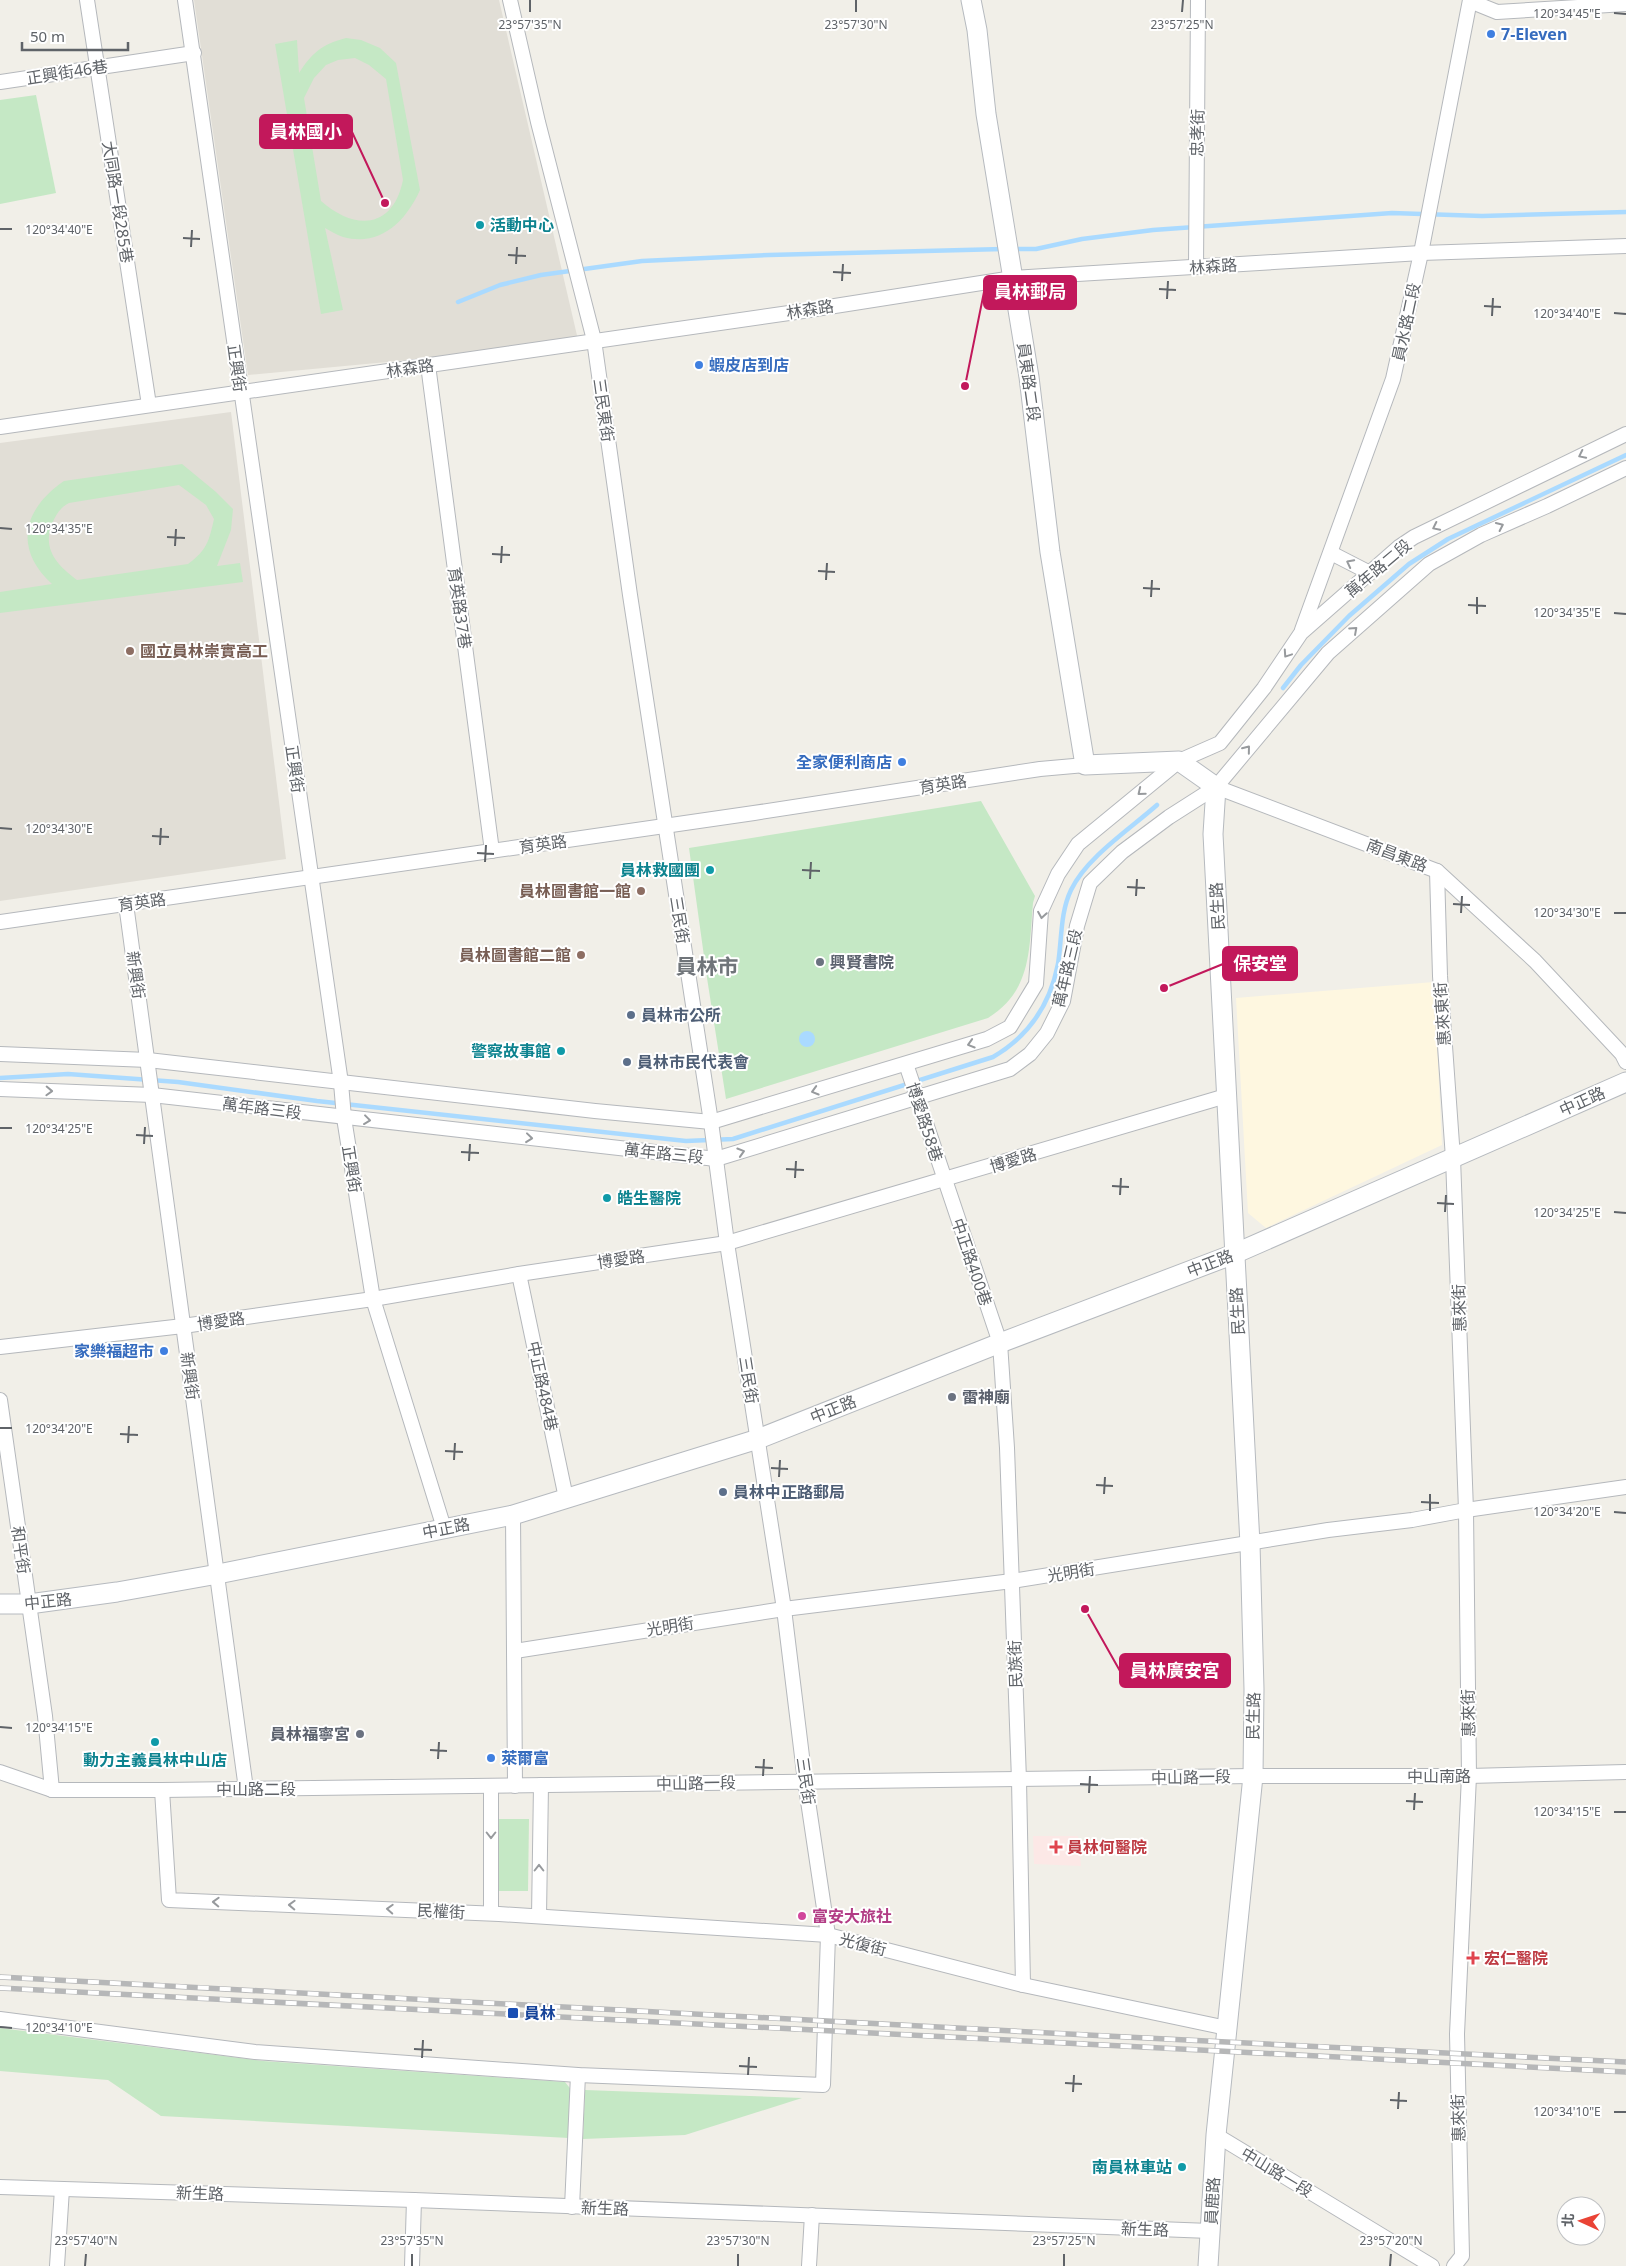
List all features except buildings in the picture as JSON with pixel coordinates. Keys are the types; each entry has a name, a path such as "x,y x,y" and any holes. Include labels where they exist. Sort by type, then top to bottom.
{"street":[{"name":"大同路一段285巷","path":"87,0 149,405"},
{"name":"正興街","path":"185,0 194,53 240,392 312,878 341,1082 344,1118 372,1299 444,1528"},
{"name":"三民東街","path":"510,0 538,122 594,340 665,826"},
{"name":"員東路二段","path":"971,0 977,30 986,114 1029,377 1050,552 1085,765"},
{"name":"忠孝街","path":"1196,267 1198,0"},
{"path":"1470,0 1498,12 1626,4"},
{"name":"員水路二段","path":"1301,633 1394,379 1421,253 1470,0"},
{"name":"正興街46巷","path":"0,82 194,53"},
{"name":"林森路","path":"0,427 803,311 1013,278 1421,253 1626,246"},
{"name":"育英路37巷","path":"428,365 492,851"},
{"name":"萬年路二段","path":"1179,762 1220,743 1264,688 1301,633 1370,573 1414,538 1626,434"},
{"name":"萬年路二段","path":"1216,787 1328,653 1429,564 1481,535 1626,468"},
{"path":"1330,553 1370,573"},
{"path":"1085,765 1179,762 1216,787"},
{"name":"萬年路三段","path":"0,1054 148,1060 595,1111 711,1122 987,1039 1010,1027 1036,984 1041,910 1058,874 1078,844 1179,762"},
{"name":"育英路","path":"0,922 312,878 1040,769 1085,765"},
{"name":"南昌東路","path":"1216,787 1437,871 1535,961 1622,1054 1626,1062"},
{"name":"民生路","path":"1216,787 1213,834 1250,1544 1254,1689 1253,1776"},
{"name":"萬年路三段","path":"0,1089 152,1096 716,1159 1010,1069 1030,1054 1047,1033 1063,1001 1077,926 1090,883 1138,840 1169,817 1216,787"},
{"name":"三民街","path":"578,2075 823,2085 828,1935 805,1781 784,1609 665,826"},
{"name":"惠來東街","path":"1437,871 1440,976 1453,1158"},
{"name":"新興街","path":"126,904 246,1790"},
{"name":"博愛路58巷","path":"906,1064 944,1180"},
{"name":"中正路","path":"0,1604 29,1604 117,1592 218,1574 513,1515 758,1439 1000,1343 1234,1254 1626,1082"},
{"name":"博愛路","path":"0,1347 183,1326 372,1299 519,1274 727,1243 1226,1096"},
{"name":"惠來街","path":"1453,1158 1466,1510 1469,1776 1456,2034 1462,2256 1454,2266"},
{"name":"中正路400巷","path":"944,1180 1000,1343"},
{"name":"中正路484巷","path":"519,1274 566,1498"},
{"name":"民族街","path":"1000,1343 1007,1448 1012,1581 1019,1780 1023,1985"},
{"name":"和平街","path":"0,1400 45,1716 52,1790"},
{"name":"光明街","path":"515,1650 784,1609 1012,1581 1328,1530 1412,1520 1466,1510 1626,1487"},
{"path":"513,1515 515,1786"},
{"name":"中山路二段","path":"0,1772 52,1790 246,1790 515,1786"},
{"name":"中山南路","path":"1253,1776 1469,1776 1626,1772"},
{"name":"中山路一段","path":"515,1786 1253,1776 1216,2135 1432,2266"},
{"path":"491,1786 491,1913"},
{"path":"539,1916 540,1786"},
{"name":"民權街","path":"162,1790 169,1900 491,1913"},
{"name":"光復街","path":"491,1913 828,1935 1023,1985 1227,2028"},
{"path":"0,2019 255,2052 578,2075 572,2207"},
{"name":"員鹿路","path":"1208,2266 1216,2135"},
{"name":"新生路","path":"0,2187 414,2200 1210,2231"},
{"path":"58,2266 62,2189"},
{"path":"412,2266 414,2200"},
{"path":"809,2266 812,2215"}],"shaded area":[{"path":"194,0 499,0 579,344 248,375"},
{"name":"國立員林崇實高工","path":"231,412 286,859 0,901 0,443"},
{"path":"1434,982 1442,1145 1266,1228 1248,1213 1236,998"},
{"name":"員林何醫院","path":"1033,1836 1078,1836 1081,1866 1034,1864"}],"green space":[{"path":"346,38 361,40 380,48 396,63 420,190 400,221 380,235 357,239 343,237 325,228 343,310 321,314 275,44 297,40 299,73 318,50 330,43","holes":["355,58 369,65 386,79 403,180 398,196 391,208 382,216 371,220 359,220 334,211 321,201 304,98 314,78 326,65 338,60"]},
{"path":"36,95 56,193 0,204 0,100"},
{"path":"182,464 233,509 231,530 217,566 240,563 243,582 0,613 0,592 52,584 40,571 32,557 28,544 28,530 39,504 64,481","holes":["179,485 206,505 214,519 210,533 203,549 188,564 77,580 63,568 50,549 49,533 52,524 63,507 69,503"]},
{"path":"981,801 1035,896 1026,968 1021,982 1013,995 988,1018 726,1099 689,848"},
{"path":"498,1819 529,1819 528,1891 497,1891"},
{"path":"0,2028 263,2061 565,2082 573,2092 569,2138 161,2116 108,2080 0,2071"},
{"path":"585,2090 802,2098 685,2135 583,2139"}],"water":[{"path":"804,1031 810,1031 815,1036 813,1045 804,1047 799,1042 799,1036"}],"waterway":[{"path":"1013,249 1036,249 1082,239 1153,230 1392,213 1482,216 1626,212"},
{"path":"458,302 500,285 541,275 642,261 769,255 1003,249"},
{"path":"1283,688 1301,665 1349,616 1409,564 1448,539 1626,455"},
{"path":"0,1078 68,1074 178,1082 317,1101 686,1141 733,1139 993,1057 1006,1049 1036,1018 1050,993 1058,964 1067,899 1078,878 1098,855 1157,805"}],"railway":[{"path":"0,1977 1626,2062"},
{"path":"0,1988 1626,2072"}],"place":[{"name":"7-Eleven","path":"1491,34"},
{"name":"員林國小","path":"385,203"},
{"name":"活動中心","path":"480,225"},
{"name":"蝦皮店到店","path":"699,365"},
{"name":"員林郵局","path":"965,386"},
{"name":"國立員林崇實高工","path":"130,651"},
{"name":"全家便利商店","path":"902,762"},
{"name":"員林救國團","path":"710,870"},
{"name":"員林圖書館一館","path":"641,891"},
{"name":"員林圖書館二館","path":"581,955"},
{"name":"興賢書院","path":"820,962"},
{"name":"保安堂","path":"1164,988"},
{"name":"員林市公所","path":"631,1015"},
{"name":"警察故事館","path":"561,1051"},
{"name":"員林市民代表會","path":"627,1062"},
{"name":"皓生醫院","path":"607,1198"},
{"name":"家樂福超市","path":"164,1351"},
{"name":"雷神廟","path":"952,1397"},
{"name":"員林中正路郵局","path":"723,1492"},
{"name":"員林廣安宮","path":"1085,1609"},
{"name":"員林福寧宮","path":"360,1734"},
{"name":"動力主義員林中山店","path":"155,1742"},
{"name":"萊爾富","path":"491,1758"},
{"name":"員林何醫院","path":"1056,1847"},
{"name":"富安大旅社","path":"802,1916"},
{"name":"宏仁醫院","path":"1473,1958"},
{"name":"員林","path":"513,2013"},
{"name":"南員林車站","path":"1182,2167"}],"district":[{"name":"員林市","path":"707,967"}]}
